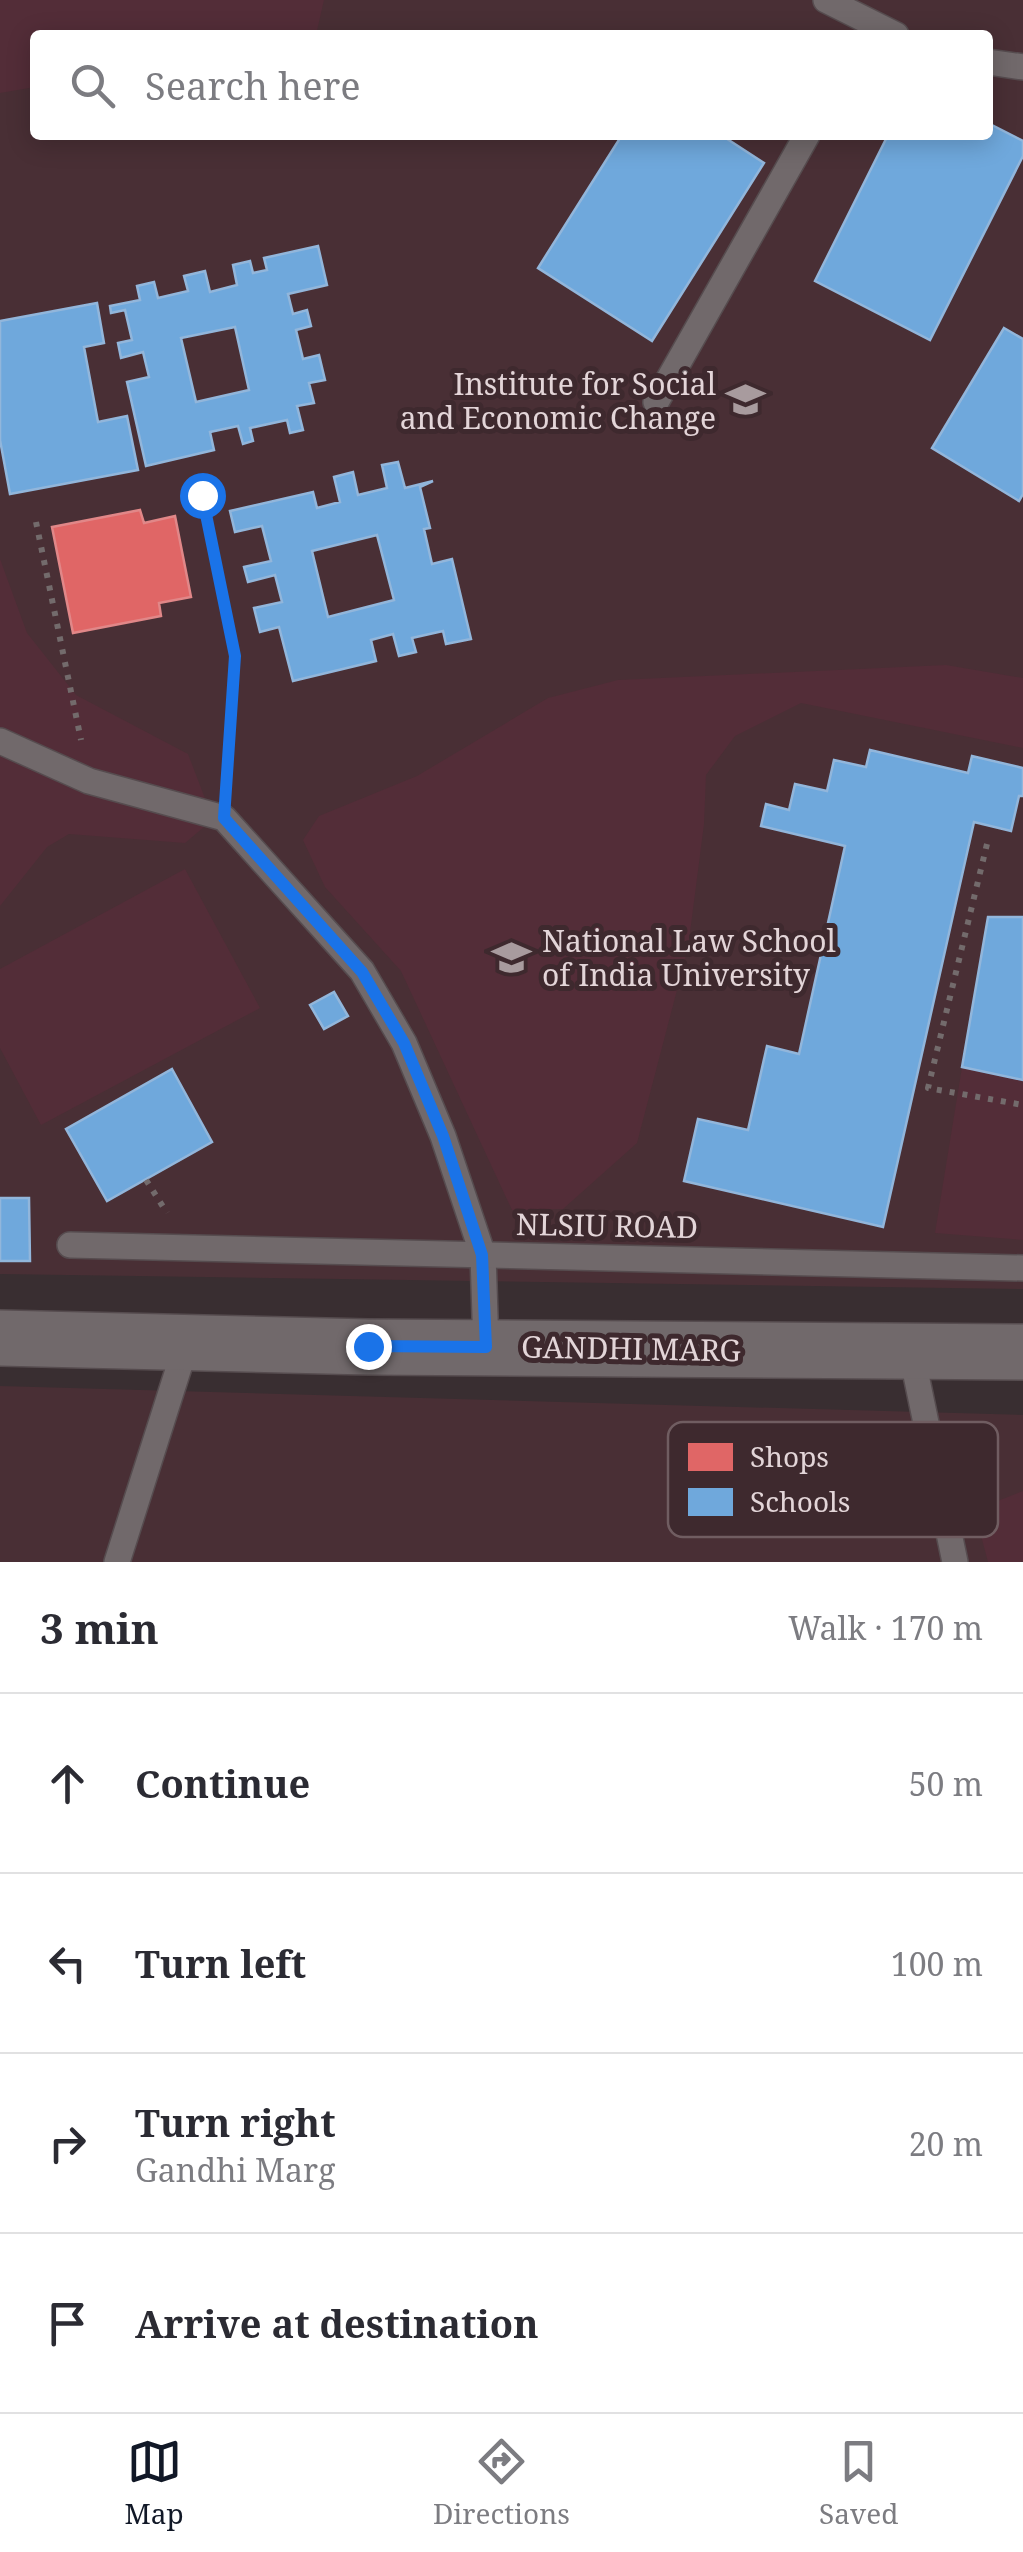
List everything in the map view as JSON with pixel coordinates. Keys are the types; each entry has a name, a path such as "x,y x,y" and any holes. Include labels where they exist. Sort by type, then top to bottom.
{"main road":[{"name":"GANDHI MARG","path":"0,1338 1023,1352"}],"lane":[{"path":"826,0 868,29"},
{"path":"993,63 1023,66"},
{"path":"656,402 805,140"},
{"path":"0,742 89,781 224,818 362,972 404,1043 443,1136 482,1255 486,1347"},
{"name":"NLSIU ROAD","path":"70,1245 1023,1268"},
{"path":"117,1562 187,1342"},
{"path":"911,1351 925,1422"},
{"path":"949,1537 954,1562"}],"path":[{"path":"202,495 235,656 224,818"},
{"path":"36,522 89,781"},
{"path":"987,844 928,1088 1023,1105"}],"shaded area":[{"name":"National Law School of India University","path":"0,0 1023,0 1023,1289 0,1274"},
{"path":"0,0 324,0 317,30 30,30 30,88 0,93"},
{"path":"0,559 27,633 76,695 188,754 206,801 204,827 185,843 69,834 47,847 0,906"},
{"path":"946,665 1023,678 1023,748 801,703 735,736 706,775 704,824 688,948 637,1143 563,1209 512,1210 401,971 325,887 303,840 319,816 417,776 548,698 618,680"},
{"path":"185,869 260,1008 41,1125 0,1048 0,969"},
{"path":"962,1067 1023,1080 1023,1240 935,1233"},
{"path":"0,1386 1023,1415 1023,1562 0,1562"},
{"path":"1023,1491 1023,1562 988,1562 981,1537 998,1537 998,1501"}],"building: Shops":[{"path":"140,510 144,523 175,516 191,597 159,603 161,616 73,633 52,527"}],"building: Schools":[{"path":"993,126 1023,141 1023,156 930,340 815,281 886,140 993,140"},
{"path":"619,140 729,140 764,163 652,341 538,268"},
{"path":"318,246 327,285 288,294 293,314 307,310 311,326 296,330 303,359 319,355 325,380 309,383 314,403 297,406 303,430 290,433 287,420 250,428 253,441 243,444 238,426 210,432 214,450 146,466 127,382 149,377 143,352 121,358 118,343 132,340 125,310 111,313 110,306 140,300 137,286 154,282 158,298 188,291 184,276 205,271 210,292 237,285 233,265 250,261 253,273 267,270 264,258","holes":["235,327 249,390 196,402 181,338"]},
{"path":"97,303 104,343 84,347 98,422 127,416 138,470 10,494 0,440 0,321"},
{"path":"1004,328 1023,339 1023,494 1019,501 932,448"},
{"path":"398,462 405,488 433,481 420,487 430,528 424,529 432,564 452,559 471,639 446,644 443,631 412,638 416,652 399,656 393,634 371,640 376,661 293,681 279,627 260,632 254,608 282,602 275,575 248,582 244,567 271,561 262,526 235,532 230,511 313,492 317,508 340,502 334,477 353,472 358,495 387,488 382,465","holes":["377,535 394,600 328,617 312,551"]},
{"path":"870,750 968,773 972,756 1023,768 1023,796 1019,796 1011,831 974,822 883,1227 684,1181 698,1119 748,1130 767,1046 799,1054 845,846 761,826 766,804 789,810 795,784 827,791 834,760 866,767"},
{"path":"988,917 1023,917 1023,1080 962,1067"},
{"path":"334,992 348,1016 324,1029 310,1005"},
{"path":"172,1069 212,1142 107,1201 66,1129"},
{"path":"0,1198 29,1198 30,1261 0,1261"}],"place":[{"name":"Institute for Social and Economic Change","path":"746,400"},
{"name":"National Law School of India University","path":"512,957"}],"route":[{"path":"202,495 235,656 224,818 362,972 404,1043 443,1136 482,1255 486,1347 368,1346"}]}
